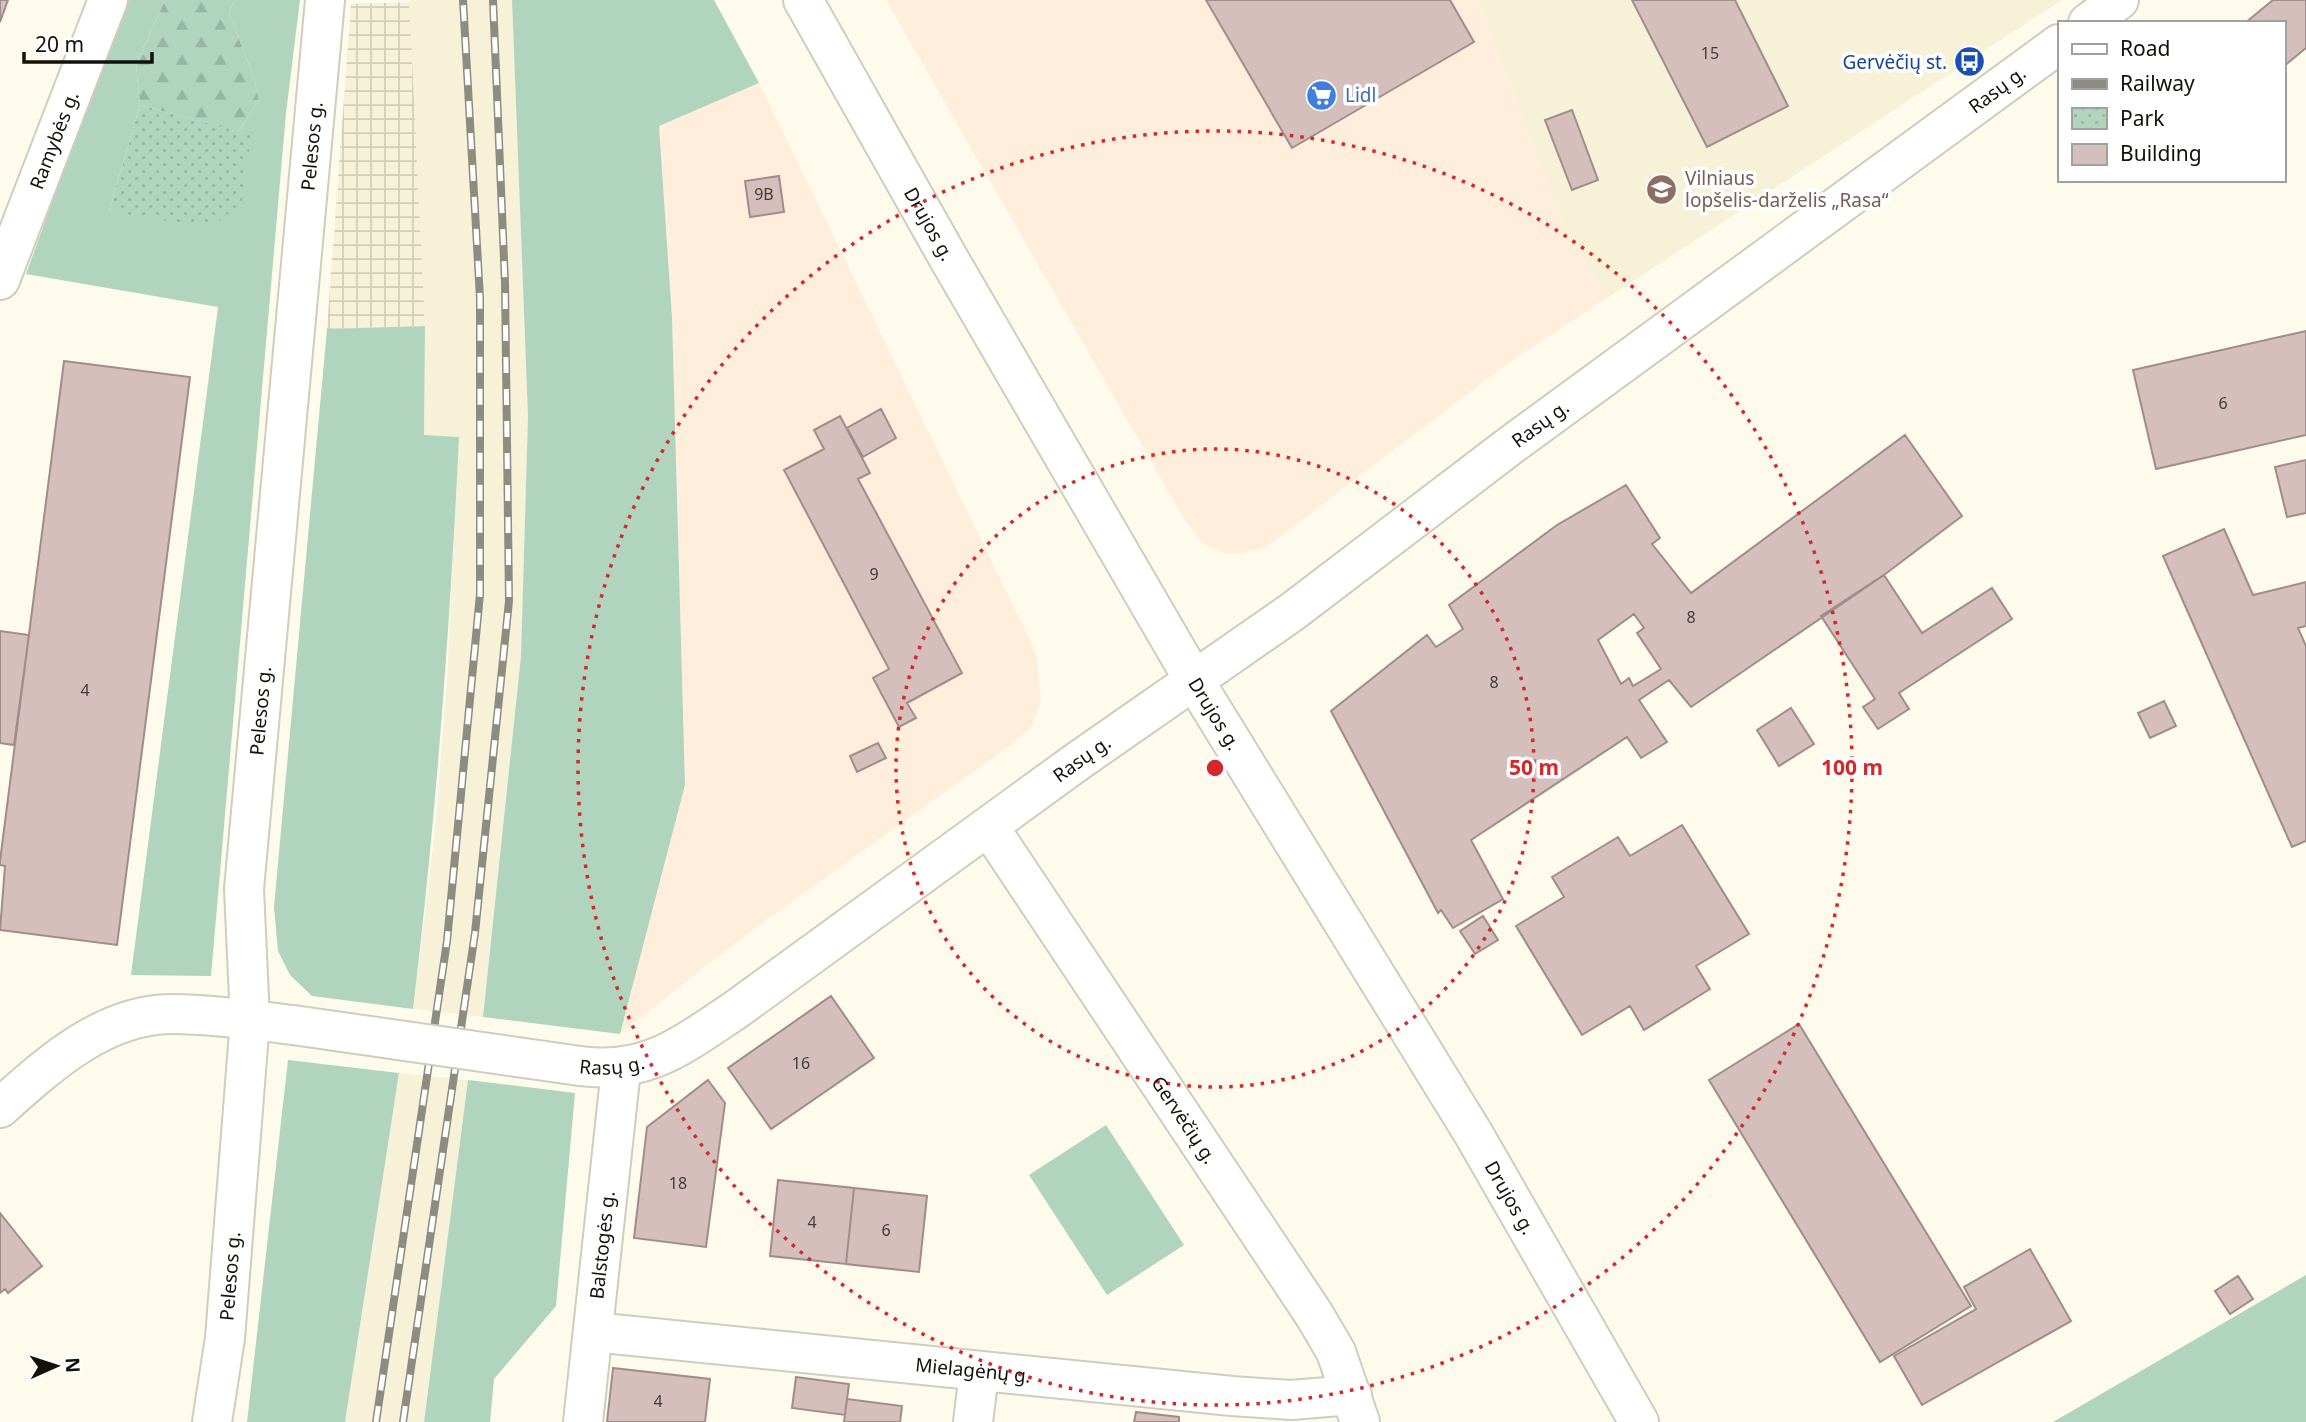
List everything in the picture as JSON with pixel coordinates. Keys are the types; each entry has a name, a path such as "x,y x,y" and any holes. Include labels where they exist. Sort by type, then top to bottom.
{"main road":[{"name":"Ramybės g.","path":"0,280 108,0"},
{"name":"Pelesos g.","path":"212,1422 225,1338 250,1020 244,889 325,0"},
{"name":"Drujos g.","path":"803,0 956,271 1195,682 1480,1144 1639,1422"},
{"path":"2091,21 2119,0"},
{"name":"Rasų g.","path":"0,1108 45,1067 87,1039 126,1022 168,1014 293,1025 580,1066 621,1069 649,1062 676,1049 1292,612 1522,437 2058,45"},
{"name":"Gervėčių g.","path":"989,827 1315,1316 1336,1352 1356,1408"},
{"name":"Balstogės g.","path":"583,1422 621,1069"},
{"name":"Mielagėnų g.","path":"593,1332 979,1373 1356,1408"},
{"path":"973,1422 979,1373"}],"shaded area":[{"path":"409,0 512,0 528,416 521,656 483,1017 413,1009 435,831 447,678 459,437 424,435 425,326"},
{"path":"886,0 1478,0 1566,229 1607,298 1508,363 1266,547 1244,553 1224,553 1203,543 1186,522"},
{"name":"Vilniaus lopšelis-darželis „Rasa“","path":"1478,0 2062,0 1607,298 1566,230"},
{"path":"410,2 425,326 327,329 351,4"},
{"path":"759,83 1036,653 1041,700 1032,726 1012,744 744,936 620,1034 685,785 672,317 659,126"},
{"path":"399,1073 468,1080 424,1422 345,1422"}],"green space":[{"path":"126,0 165,0 136,64 140,105 109,211 251,136 238,132 259,100 254,78 229,13 235,0 300,0 286,113 211,976 131,975 218,307 26,274"},
{"path":"165,0 235,0 229,13 254,78 259,100 238,132 140,105 136,64"},
{"path":"512,0 714,0 759,83 659,126 672,317 685,785 620,1034 483,1017 521,656 528,416"},
{"path":"140,105 251,135 242,203 210,228 109,211"},
{"path":"425,326 424,435 459,437 441,723 413,1009 312,996 290,975 278,951 274,907 327,329"},
{"path":"288,1060 399,1073 345,1422 247,1422"},
{"path":"468,1080 575,1093 556,1306 494,1379 490,1422 424,1422"},
{"path":"1106,1125 1184,1245 1107,1295 1029,1175"},
{"path":"2306,1275 2306,1422 2053,1422"}],"building":[{"path":"0,0 8,0 0,22"},
{"name":"Lidl","path":"1206,0 1450,0 1474,42 1292,148"},
{"path":"1632,0 1735,0 1788,106 1707,147"},
{"path":"2273,0 2306,0 2306,48 2285,65 2285,21 2247,21"},
{"path":"1572,110 1598,180 1572,190 1545,120"},
{"path":"779,176 784,212 750,217 745,181"},
{"path":"2306,331 2306,435 2156,469 2133,370"},
{"path":"64,361 190,377 117,945 0,930 5,866 0,865 0,861"},
{"path":"881,409 896,438 863,457 847,428"},
{"path":"840,416 870,473 858,479 962,673 907,703 916,718 899,727 873,678 889,669 784,470 824,449 814,430"},
{"path":"1905,435 1962,516 1884,575 1691,707 1669,680 1639,700 1667,742 1641,758 1627,737 1471,840 1503,899 1453,928 1441,910 1438,913 1331,711 1427,635 1436,647 1463,629 1449,605 1557,525 1626,485 1660,538 1652,544 1691,593","holes":["1634,614 1644,628 1637,633 1661,669 1633,686 1629,678 1621,684 1598,640"]},
{"path":"2306,460 2306,513 2287,517 2275,467"},
{"path":"2224,529 2253,595 2306,582 2306,626 2298,628 2306,646 2306,841 2292,847 2163,556"},
{"path":"1884,575 1922,633 1992,588 2012,619 1899,693 1909,709 1878,729 1863,707 1875,699 1821,616"},
{"path":"0,631 29,635 14,745 0,743"},
{"path":"2164,701 2176,726 2150,738 2138,713"},
{"path":"1791,708 1814,744 1779,766 1757,730"},
{"path":"878,743 886,758 857,772 850,756"},
{"path":"1682,825 1749,934 1696,966 1710,989 1644,1030 1630,1006 1582,1035 1516,926 1564,897 1552,877 1618,837 1630,856"},
{"path":"1483,916 1498,940 1475,954 1460,931"},
{"path":"831,996 874,1058 771,1129 728,1068"},
{"path":"1799,1024 1971,1306 1880,1362 1709,1080"},
{"path":"708,1080 725,1103 706,1247 634,1238 647,1127"},
{"path":"778,1180 854,1188 846,1264 770,1256"},
{"path":"854,1188 927,1196 919,1272 846,1264"},
{"path":"0,1213 42,1266 8,1293 5,1289 0,1293"},
{"path":"2030,1249 2071,1321 1922,1405 1894,1356 1976,1309 1964,1287"},
{"path":"2238,1276 2253,1299 2230,1314 2215,1291"},
{"path":"613,1368 710,1379 705,1422 607,1422"},
{"path":"796,1377 849,1384 845,1415 792,1408"},
{"path":"847,1399 902,1406 900,1422 844,1422"},
{"path":"1136,1412 1179,1417 1179,1422 1134,1422"}],"railway":[{"path":"376,1422 447,941 480,594 480,298 463,0"},
{"path":"403,1422 475,933 509,601 505,283 493,0"}],"place":[{"name":"Gervėčių st.","path":"1970,62"},
{"name":"Lidl","path":"1322,95"},
{"name":"Vilniaus lopšelis-darželis „Rasa“","path":"1662,189"}]}
